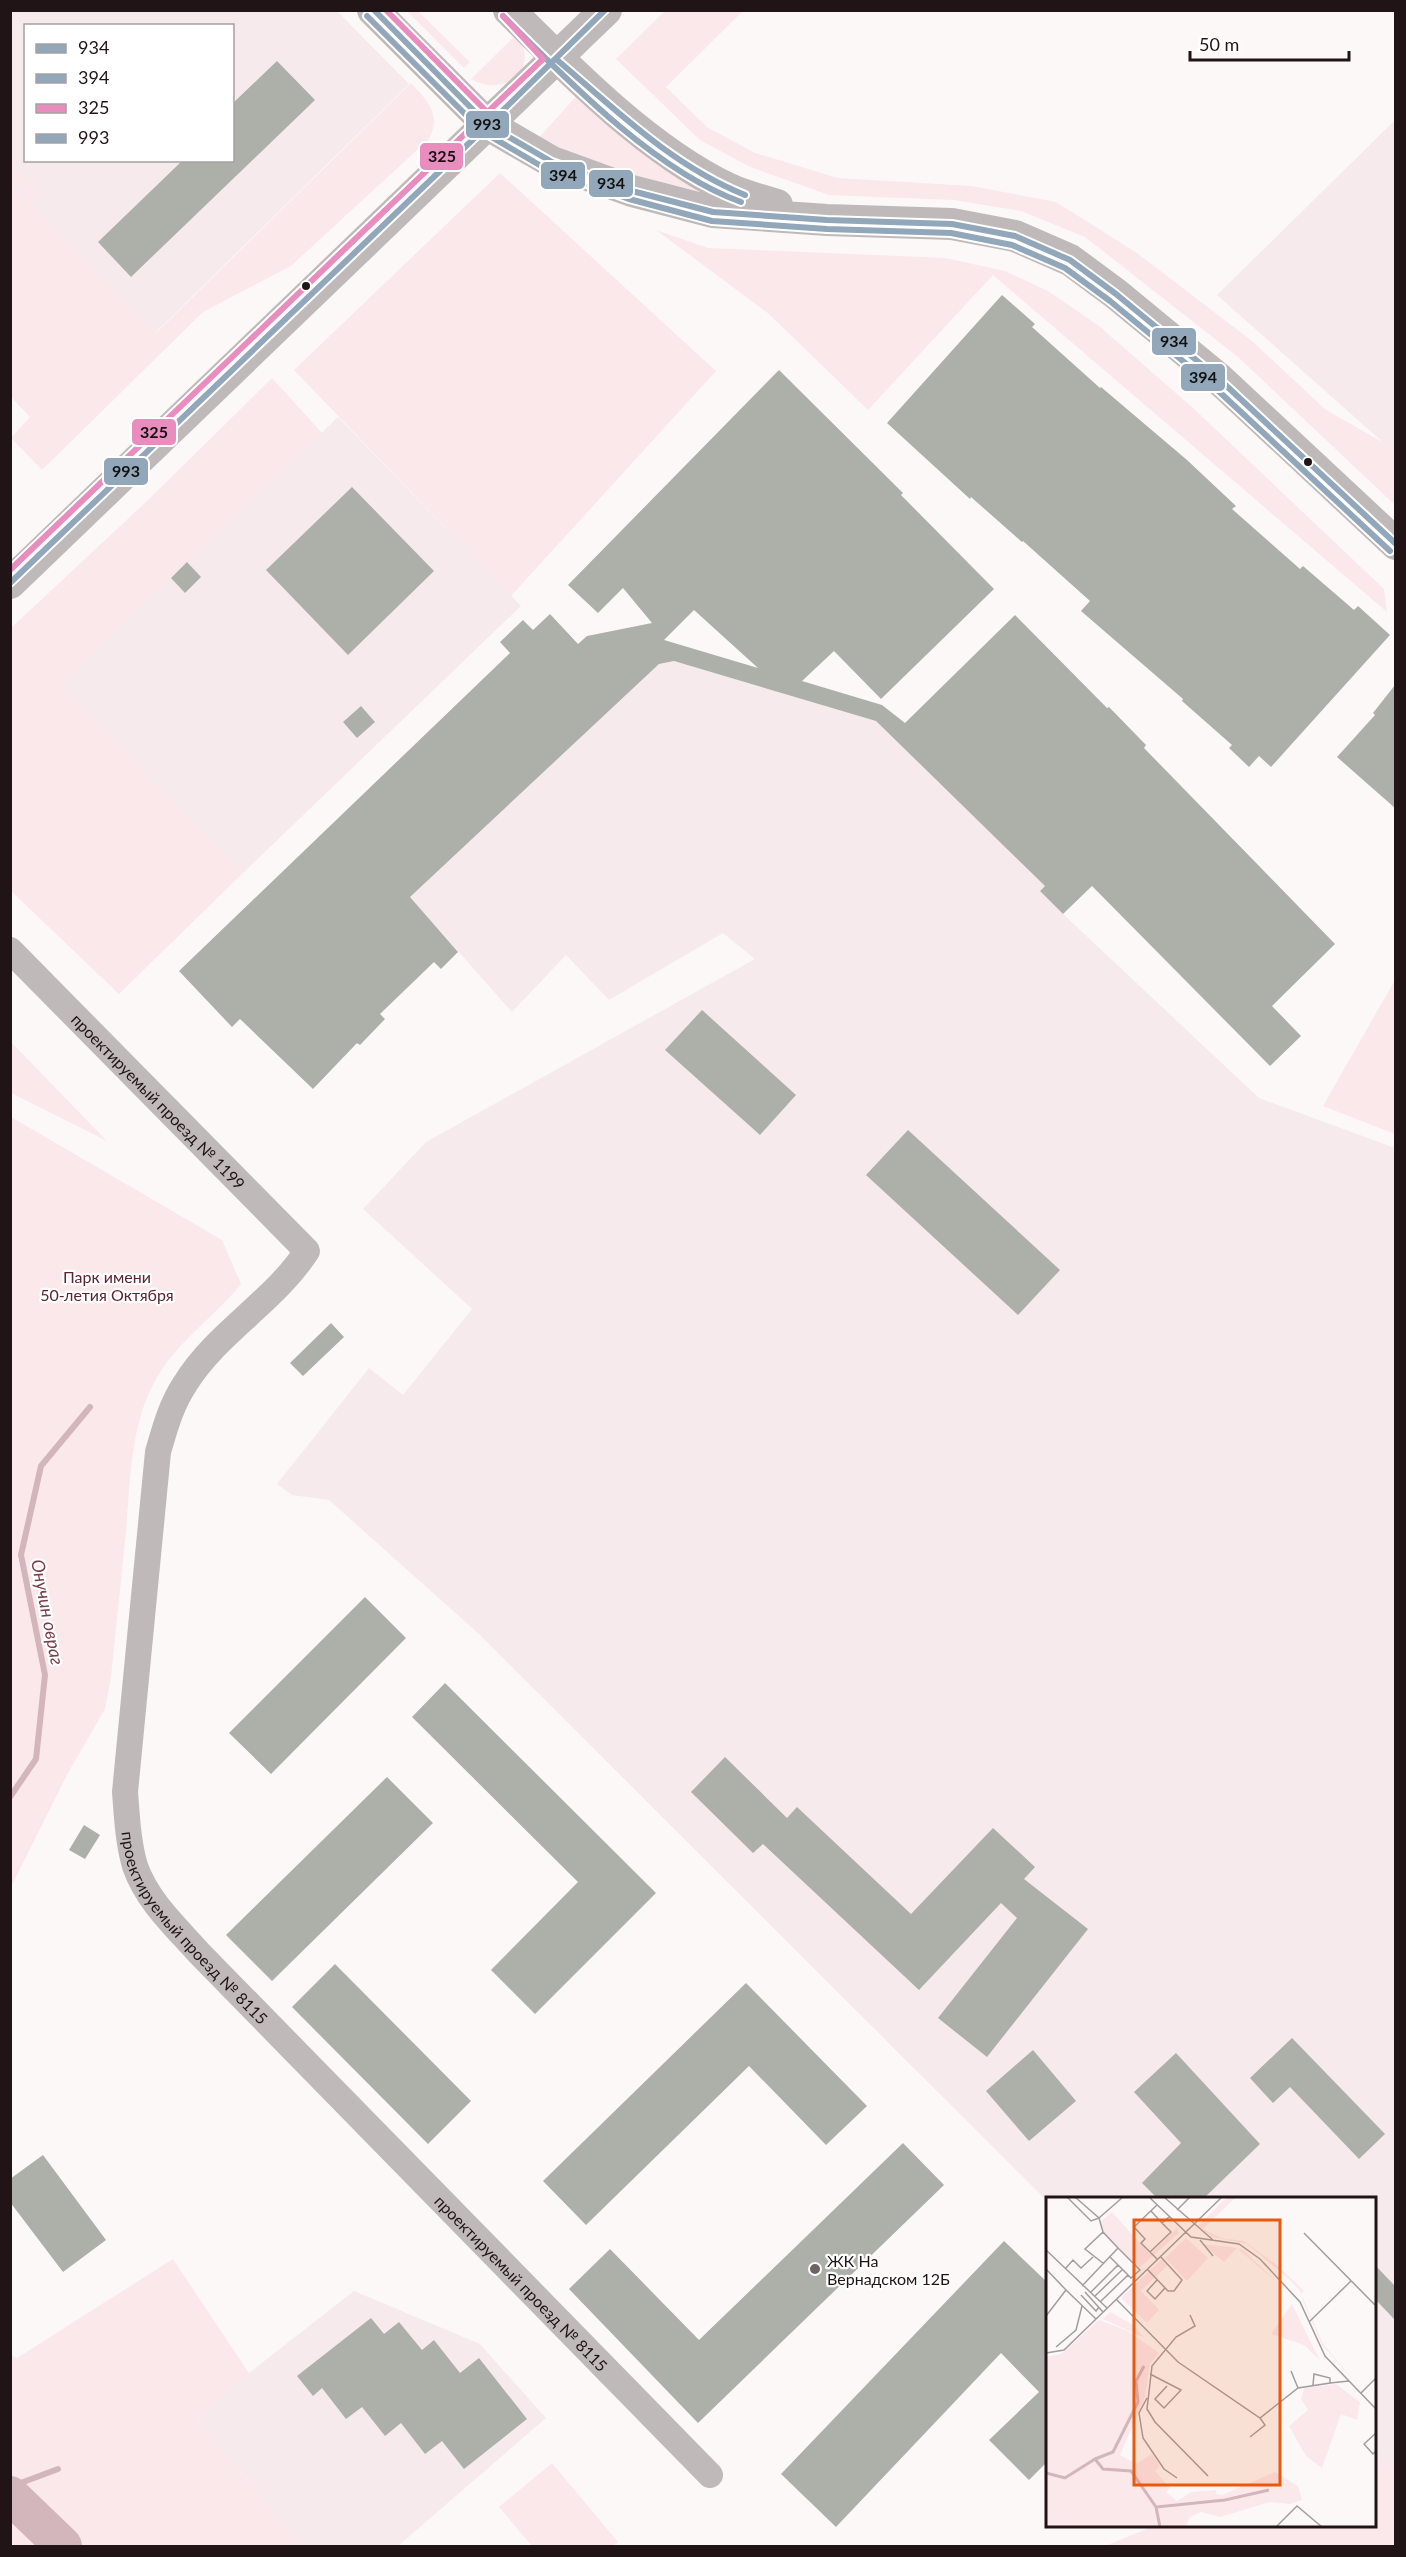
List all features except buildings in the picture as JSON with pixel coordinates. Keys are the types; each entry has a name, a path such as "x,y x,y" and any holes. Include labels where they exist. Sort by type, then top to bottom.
{"street":[{"path":"373,10 488,125 552,162 632,191 713,212 827,220 952,224 1015,236 1070,260 1116,294 1218,378 1395,544"},
{"path":"509,10 556,59 675,159 731,190 827,220"},
{"path":"10,583 606,10"},
{"name":"проектируемый проезд № 1199","path":"10,950 307,1251"},
{"name":"проектируемый проезд № 8115","path":"307,1251 286,1281 214,1348 186,1382 169,1413 158,1452 125,1792 127,1830 136,1868 157,1906 199,1953 710,2475"}],"shaded area":[{"path":"10,11 337,11 409,84 156,332 11,184"},
{"path":"1395,120 1395,453 1217,295"},
{"path":"338,417 521,606 243,873 60,684"},
{"path":"674,661 876,721 1045,886 1040,891 1063,914 1259,1098 1395,1148 1395,2469 1376,2455 1376,2197 1046,2197 1046,2200 480,1635 329,1500 292,1495 277,1484 369,1368 403,1395 472,1309 363,1209 426,1142 755,959 723,933 609,1000 566,955 512,1012 410,897 659,664"},
{"path":"354,2291 480,2344 546,2418 398,2546 304,2546 197,2420 249,2373"}],"green space":[{"path":"666,10 743,11 666,87 707,127 755,153 838,178 972,186 1056,202 1137,253 1252,341 1326,410 1386,444 1395,453 1395,505 1238,357 1085,237 1021,211 954,200 829,195 750,167 700,140 616,59"},
{"path":"407,11 418,11 470,62 464,68"},
{"path":"517,34 525,58 522,69 516,77 496,85 484,84 471,79"},
{"path":"411,83 431,108 434,123 429,139 291,266 203,312 42,470 11,438 30,417 11,397 11,184 157,332"},
{"path":"579,93 766,209 636,181 537,140"},
{"path":"11,160 41,192 31,202 11,180"},
{"path":"500,173 716,371 511,596 294,370"},
{"path":"656,230 708,248 945,258 1005,271 1048,291 1099,326 1193,408 1384,589 1387,612 993,275 868,410 769,314"},
{"path":"272,378 322,433 61,684 243,873 119,994 11,891 11,628 148,500"},
{"path":"1395,980 1395,1134 1323,1106"},
{"path":"11,1042 107,1141 11,1093"},
{"name":"Парк имени 50-летия Октября","path":"11,1117 222,1240 241,1284 172,1356 152,1386 144,1406 131,1468 111,1677 105,1709 68,1773 11,1887"},
{"path":"173,2259 249,2373 197,2420 304,2546 11,2546 11,2355 17,2358"},
{"path":"1376,2455 1395,2469 1395,2546 1105,2546 1152,2527 1376,2527"},
{"path":"552,2463 618,2542 613,2546 532,2546 499,2507"}],"waterway":[{"name":"Онучин овраг","path":"10,1797 36,1759 45,1675 21,1555 41,1466 90,1407"},
{"path":"10,2487 58,2469"},
{"path":"10,2495 63,2546"}],"transit line":[{"name":"993","path":"10,583 488,125 374,10"},
{"name":"325","path":"386,10 494,119"},
{"name":"934","path":"605,10 488,125 552,162 632,191 713,212 827,220 952,224 1015,236 1070,260 1116,294 1218,378 1396,544"},
{"name":"394","path":"367,16 483,132 548,170 629,199 712,221 827,229 951,233 1012,245 1065,268 1110,301 1212,385 1390,551"},
{"name":"394","path":"503,16 584,95 645,147 709,188 741,202"},
{"name":"325","path":"10,570 543,59 503,16"},
{"name":"934","path":"556,59 623,117 668,152 718,183 745,195"}],"place":[{"name":"ЖК На Вернадском 12Б","path":"815,2269"}]}
